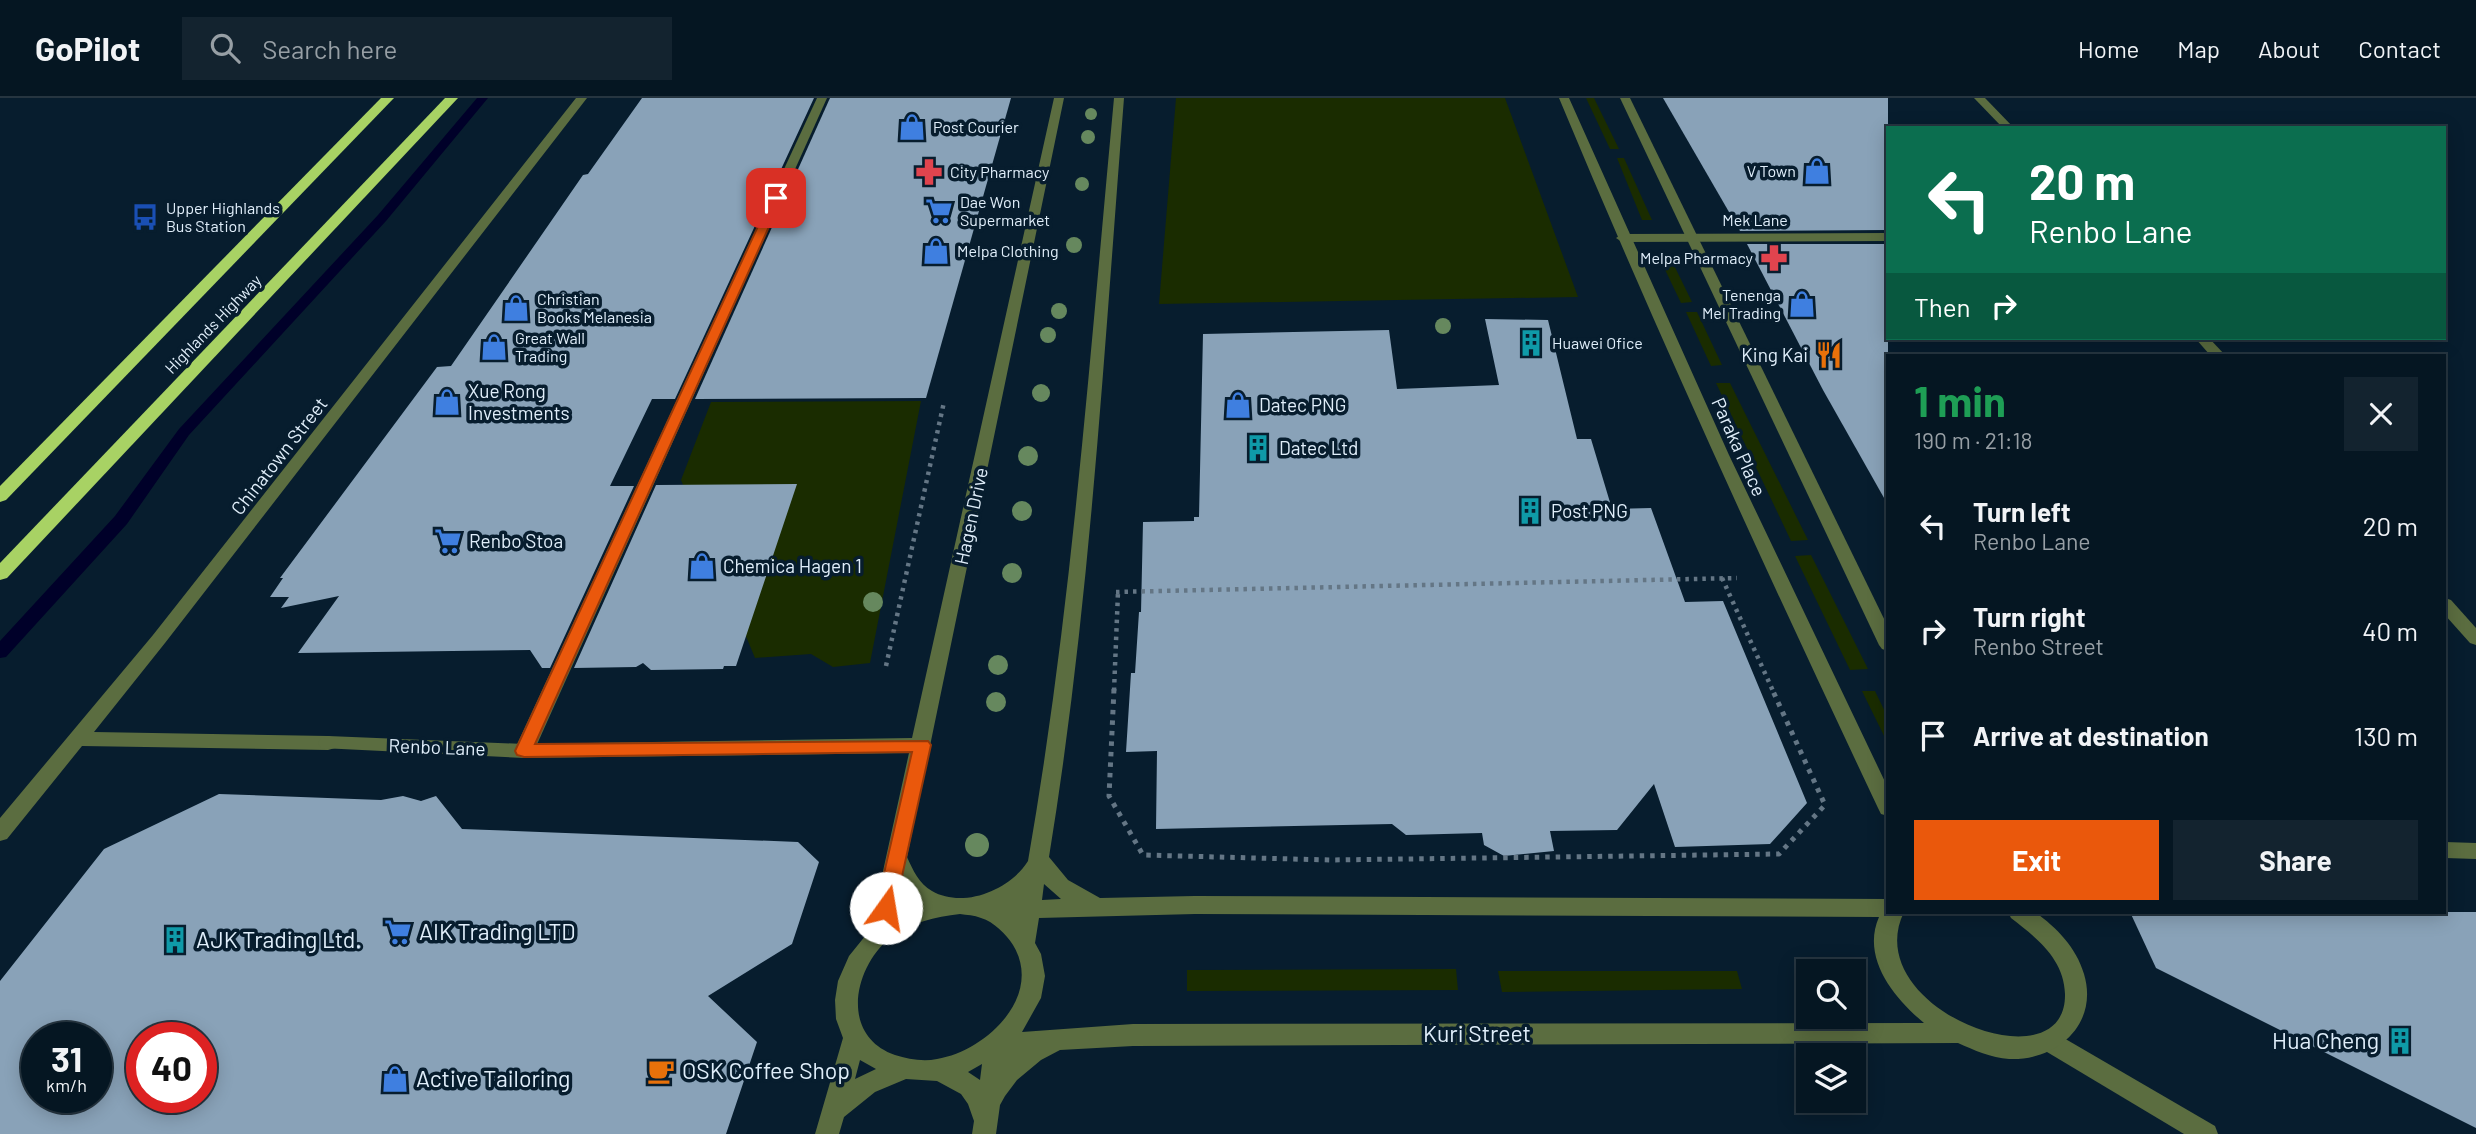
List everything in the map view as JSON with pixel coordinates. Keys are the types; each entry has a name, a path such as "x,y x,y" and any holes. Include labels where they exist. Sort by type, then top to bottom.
{"highway":[{"name":"Highlands Highway","path":"0,496 388,98"},
{"name":"Highlands Highway","path":"0,574 452,98"}],"street":[{"name":"Chinatown Street","path":"0,833 78,739 582,98"},
{"path":"524,751 822,98"},
{"name":"Hagen Drive","path":"880,933 1059,98"},
{"path":"1024,942 1039,858 1074,593 1119,98"},
{"name":"Paraka Place","path":"1564,98 1622,238 1776,577 1886,804"},
{"path":"1625,98 1886,641"},
{"path":"1979,98 2007,126"},
{"name":"Mek Lane","path":"1622,238 1886,237"},
{"path":"2205,340 2217,354"},
{"path":"2446,605 2476,639"},
{"name":"Renbo Lane","path":"78,739 328,743 524,751 922,745"},
{"path":"2446,850 2476,851"},
{"path":"897,858 907,880 921,897 936,903 986,910 1098,906 1886,908"},
{"path":"984,1129 978,1094 958,1077 938,1071 904,1069 875,1057 855,1037 845,1011 847,982 860,954 880,933 904,918 931,908 984,902 1014,891 1029,878 1039,858"},
{"path":"1039,858 1051,879 1072,896 1098,906"},
{"path":"938,1071 971,1060 998,1044 1022,1016 1032,990 1034,964 1024,942 1009,924 986,910"},
{"path":"1892,914 1884,937 1888,962 1902,989 1927,1014 1956,1033 1991,1045 2024,1048 2050,1041 2069,1025 2077,1004 2075,979 2063,953 2042,929 2022,914"},
{"name":"Kuri Street","path":"998,1044 1133,1035 1956,1033"},
{"path":"827,1134 855,1037"},
{"path":"984,1129 993,1093 1013,1067 1038,1049 1064,1040"},
{"path":"2050,1041 2206,1134"},
{"path":"984,1129 998,1044"},
{"path":"834,1111 867,1084 904,1069"}],"path":[{"path":"886,666 944,402"},
{"path":"1074,593 1776,577"},
{"path":"1118,592 1109,796 1143,855 1330,860 1780,854 1825,805 1723,578"}],"green space":[{"path":"1176,98 1505,98 1578,297 1159,304"},
{"path":"1586,98 1594,98 1619,149 1610,149"},
{"path":"1617,158 1624,158 1652,220 1642,220"},
{"path":"1658,255 1669,255 1692,302 1681,303"},
{"path":"1686,312 1697,312 1722,365 1711,366"},
{"path":"1716,383 1730,383 1808,540 1791,541"},
{"path":"921,401 870,663 833,667 811,654 755,658 681,480 711,402"},
{"path":"1811,555 1868,669 1850,670 1795,556"},
{"path":"1862,691 1875,691 1886,714 1886,740"},
{"path":"1456,969 1458,990 1187,991 1187,970"},
{"path":"1498,971 1737,971 1742,989 1502,992"}],"building":[{"path":"642,98 814,98 675,399 652,399 610,486 634,486 550,668 542,668 530,650 298,653 339,596 281,608 289,597 270,597 283,578 280,578 437,367 451,366 583,175 588,174"},
{"path":"830,98 1011,98 926,398 695,399"},
{"path":"1663,98 1888,98 1886,230 1740,231"},
{"path":"1747,244 1886,244 1886,501 1823,390"},
{"path":"1485,319 1548,320 1577,439 1591,439 1612,509 1651,508 1685,602 1723,601 1807,803 1770,844 1675,847 1654,784 1617,830 1550,831 1554,851 1504,856 1484,845 1482,833 1406,835 1392,824 1156,829 1157,751 1126,752 1131,673 1135,673 1141,612 1143,522 1194,521 1194,517 1199,517 1203,334 1389,330 1397,389 1499,385"},
{"name":"Chemica Hagen 1","path":"797,484 736,666 724,666 723,669 651,670 643,663 636,667 574,668 656,485"},
{"path":"219,794 381,800 403,796 421,801 436,796 462,829 798,842 819,862 792,944 708,996 757,1042 726,1134 0,1134 0,981 104,849"},
{"name":"Hua Cheng","path":"2476,912 2476,1128 2156,968 2131,914"}],"waterway":[{"path":"0,652 121,520 184,432 382,218 483,98"}],"place":[{"name":"Post Courier","path":"912,127"},
{"name":"V Town","path":"1817,171"},
{"name":"City Pharmacy","path":"929,172"},
{"name":"Dae Won Supermarket","path":"939,211"},
{"name":"Upper Highlands Bus Station","path":"145,217"},
{"name":"Melpa Clothing","path":"936,251"},
{"name":"Melpa Pharmacy","path":"1774,258"},
{"name":"Tenenga Mel Trading","path":"1802,304"},
{"name":"Christian Books Melanesia","path":"516,308"},
{"name":"Huawei Ofice","path":"1531,343"},
{"name":"Great Wall Trading","path":"494,347"},
{"name":"King Kai","path":"1829,355"},
{"name":"Xue Rong Investments","path":"447,402"},
{"name":"Datec PNG","path":"1238,405"},
{"name":"Datec Ltd","path":"1258,448"},
{"name":"Post PNG","path":"1530,511"},
{"name":"Renbo Stoa","path":"448,541"},
{"name":"Chemica Hagen 1","path":"702,566"},
{"name":"AIK Trading LTD","path":"398,932"},
{"name":"AJK Trading Ltd.","path":"175,940"},
{"name":"Hua Cheng","path":"2400,1041"},
{"name":"OSK Coffee Shop","path":"661,1071"},
{"name":"Active Tailoring","path":"395,1079"}],"route":[{"path":"776,198 524,751 922,745 886,908"}]}
